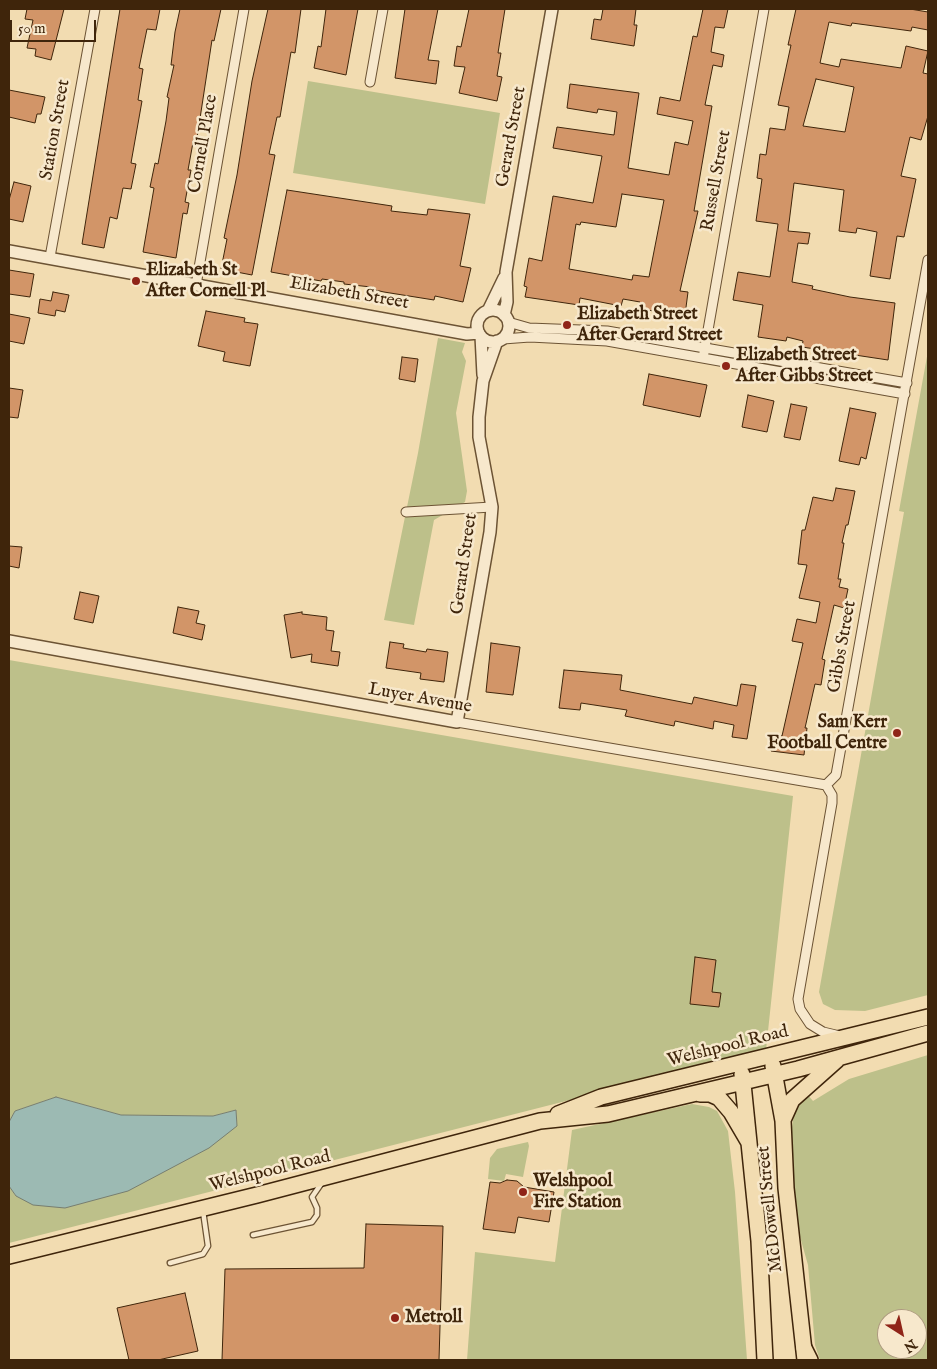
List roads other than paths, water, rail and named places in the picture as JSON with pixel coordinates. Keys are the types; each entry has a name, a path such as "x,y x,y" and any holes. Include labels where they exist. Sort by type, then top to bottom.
{"main road":[{"name":"Welshpool Road","path":"9,1256 326,1177 540,1121 601,1097 928,1017"},
{"name":"Welshpool Road","path":"540,1121 608,1114 698,1094 928,1033"},
{"name":"McDowell Street","path":"771,1055 783,1121 785,1181 806,1356"},
{"path":"783,1121 792,1100 839,1058"},
{"name":"McDowell Street","path":"740,1063 751,1147 765,1360"},
{"path":"698,1094 710,1094 718,1098 731,1112 751,1147"}],"street":[{"name":"Station Street","path":"50,257 94,9"},
{"name":"Cornell Place","path":"196,285 244,9"},
{"path":"370,82 383,9"},
{"name":"Gerard Street","path":"506,319 506,272 552,9"},
{"name":"Russell Street","path":"703,358 764,9"},
{"name":"Elizabeth Street","path":"9,251 467,334 479,331"},
{"name":"Gibbs Street","path":"826,785 836,775 928,260"},
{"name":"Gerard Street","path":"488,311 506,272"},
{"path":"905,394 607,341 530,337 488,341 479,331 481,316 488,311 497,311 506,319 529,328 607,331 907,383"},
{"path":"500,340 508,331 506,319"},
{"name":"Gerard Street","path":"457,722 490,532 492,507 479,437 480,401 483,381 479,331"},
{"name":"Gerard Street","path":"483,381 500,340"},
{"path":"406,512 492,507"},
{"name":"Luyer Avenue","path":"9,641 457,722 826,785"},
{"path":"826,785 832,795 832,803 798,989 800,1009 810,1024 823,1032 844,1037"}],"lane":[{"path":"253,1235 312,1222 317,1215 317,1208 312,1197 326,1177"},
{"path":"170,1263 203,1254 208,1246 202,1208"}],"water":[{"path":"56,1097 121,1115 213,1116 236,1110 237,1126 209,1148 128,1191 65,1208 33,1205 16,1196 9,1186 9,1122 15,1111"}],"place":[{"name":"Elizabeth St After Cornell Pl","path":"136,281"},
{"name":"Elizabeth Street After Gerard Street","path":"567,325"},
{"name":"Elizabeth Street After Gibbs Street","path":"726,366"},
{"name":"Sam Kerr Football Centre","path":"897,733"},
{"name":"Welshpool Fire Station","path":"523,1192"},
{"name":"Metroll","path":"395,1318"}]}
